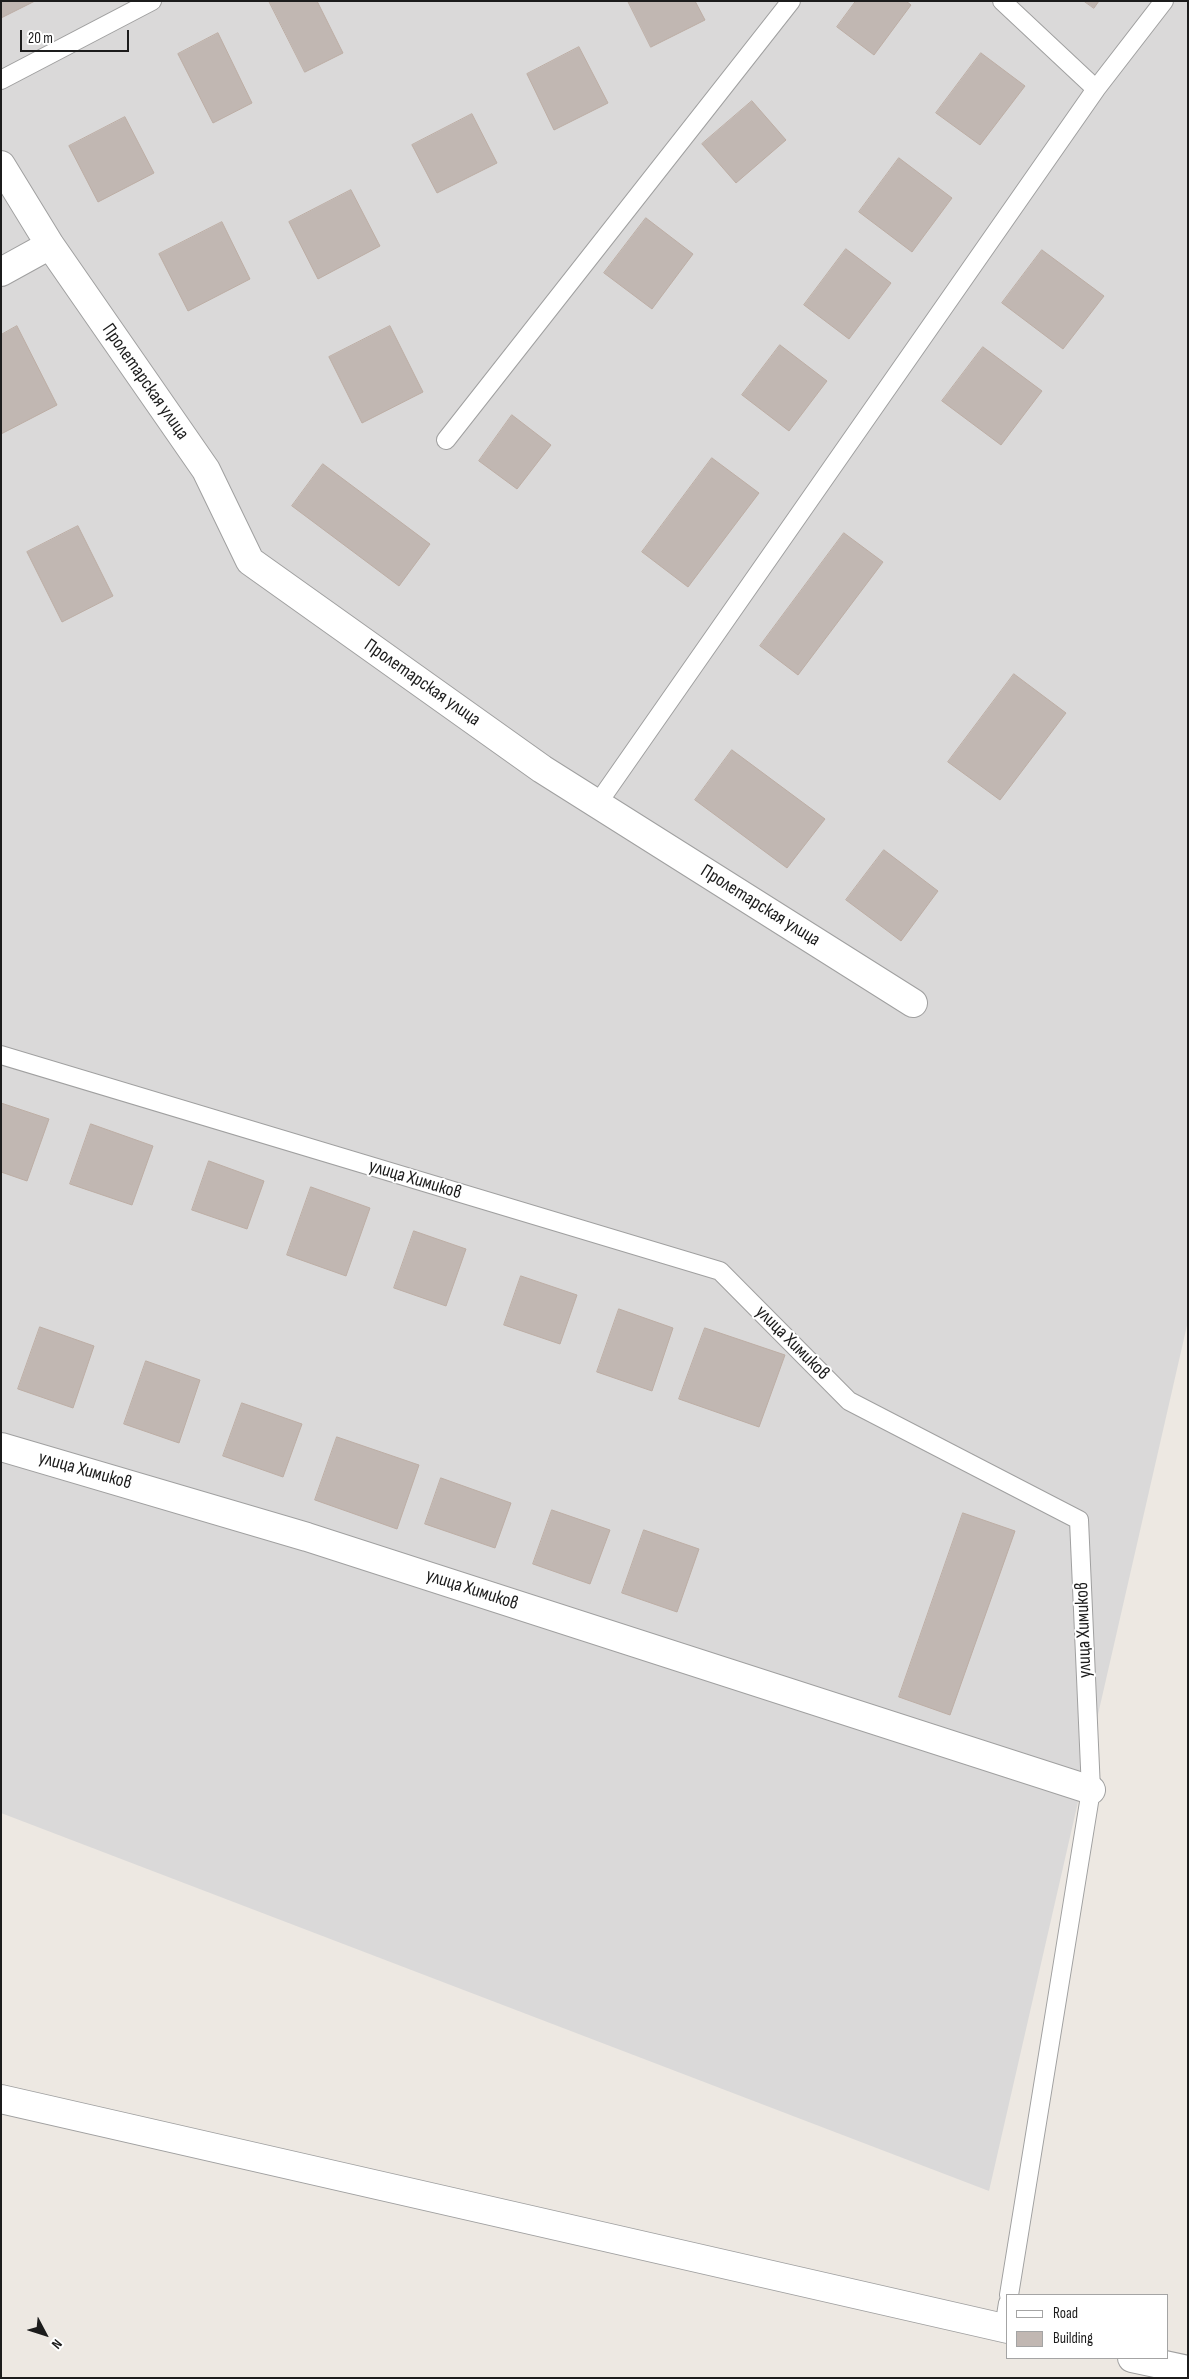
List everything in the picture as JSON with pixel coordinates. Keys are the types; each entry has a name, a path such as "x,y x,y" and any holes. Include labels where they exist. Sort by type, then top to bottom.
{"street":[{"name":"Пролетарская улица","path":"1,165 50,245 206,470 250,561 542,769 913,1003"},
{"path":"1,272 50,245"},
{"name":"улица Химиков","path":"1,1447 307,1537 1091,1790"},
{"path":"1,2098 1006,2320"},
{"path":"1137,2359 1188,2370"}],"lane":[{"path":"1,80 152,1"},
{"path":"446,440 791,1"},
{"path":"1002,1 1096,89"},
{"path":"598,803 1096,89 1164,1"},
{"name":"улица Химиков","path":"1,1056 720,1271 849,1401 1079,1520 1091,1790"},
{"path":"1009,2294 1091,1790"}],"shaded area":[{"path":"1,1 1188,1 1188,1321 989,2191 1,1813"}],"building":[{"path":"1,1 35,1 1,18"},
{"path":"269,1 317,1 343,53 305,72"},
{"path":"628,1 695,1 705,20 651,47"},
{"path":"856,1 906,1 911,5 874,55 837,27"},
{"path":"1084,1 1099,1 1094,8"},
{"path":"218,33 252,103 213,123 178,54"},
{"path":"579,47 608,103 554,130 527,74"},
{"path":"981,53 1025,86 980,145 936,113"},
{"path":"752,101 786,140 736,183 702,144"},
{"path":"472,114 497,163 437,193 412,145"},
{"path":"125,117 154,173 98,202 69,146"},
{"path":"899,158 952,198 912,252 859,212"},
{"path":"351,190 380,246 318,279 289,222"},
{"path":"646,218 693,254 652,309 604,273"},
{"path":"222,222 250,279 188,311 159,254"},
{"path":"846,249 891,283 849,339 804,305"},
{"path":"1042,250 1104,296 1063,349 1002,303"},
{"path":"17,326 57,405 1,434 1,335"},
{"path":"390,326 423,392 362,423 329,357"},
{"path":"780,345 827,381 789,431 742,395"},
{"path":"983,347 1042,391 1001,445 942,401"},
{"path":"512,415 551,445 517,489 479,461"},
{"path":"712,458 759,493 688,587 642,552"},
{"path":"323,464 430,544 399,586 292,506"},
{"path":"78,526 113,596 62,622 27,552"},
{"path":"844,533 883,562 798,675 760,646"},
{"path":"1014,674 1066,713 1000,800 948,762"},
{"path":"732,750 825,819 787,868 695,800"},
{"path":"884,850 938,891 901,941 846,900"},
{"path":"1,1103 49,1119 27,1181 1,1172"},
{"path":"91,1124 153,1146 132,1205 70,1184"},
{"path":"209,1161 264,1181 247,1229 192,1210"},
{"path":"311,1187 370,1208 346,1276 287,1255"},
{"path":"414,1231 466,1249 446,1306 394,1288"},
{"path":"521,1276 577,1295 560,1344 504,1325"},
{"path":"619,1309 673,1328 652,1391 597,1372"},
{"path":"40,1327 94,1346 73,1408 18,1389"},
{"path":"705,1328 785,1355 759,1427 679,1399"},
{"path":"146,1361 200,1380 179,1443 124,1424"},
{"path":"242,1403 302,1424 283,1477 223,1456"},
{"path":"337,1437 419,1465 397,1529 315,1500"},
{"path":"441,1478 511,1503 495,1548 425,1524"},
{"path":"552,1510 610,1530 590,1584 533,1564"},
{"path":"963,1513 1015,1531 950,1715 899,1697"},
{"path":"644,1530 699,1549 677,1612 622,1593"}]}
